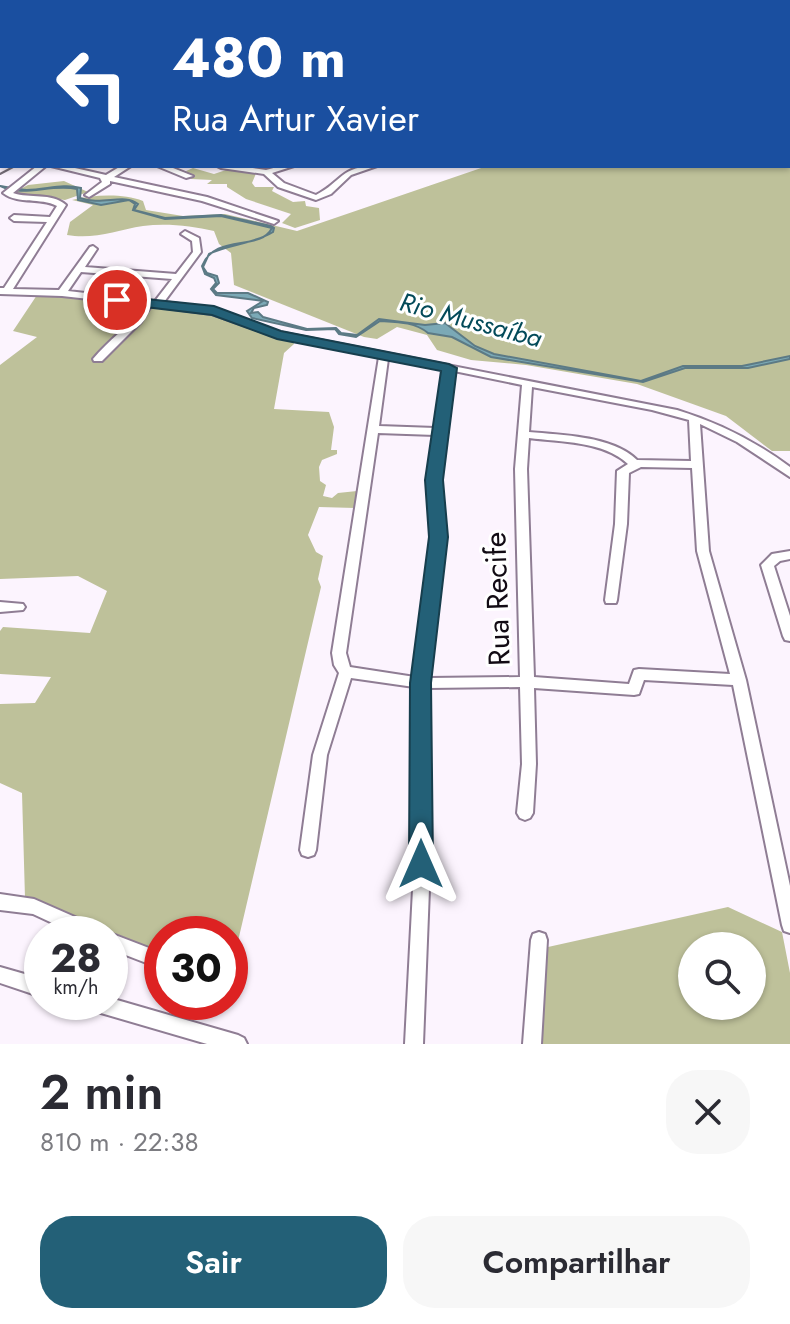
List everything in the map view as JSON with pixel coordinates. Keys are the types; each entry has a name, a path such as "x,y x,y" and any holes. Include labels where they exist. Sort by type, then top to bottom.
{"street":[{"path":"3,291 62,203 11,197 7,193 39,168"},
{"path":"65,168 204,199 274,221"},
{"path":"89,195 107,182 104,179 124,168"},
{"path":"167,168 189,176"},
{"path":"236,168 266,172 282,168"},
{"path":"266,172 281,185 307,196 320,197 348,173 366,168"},
{"path":"14,218 53,220"},
{"path":"98,359 112,341 139,321 197,252 196,240 185,234"},
{"path":"62,293 93,249"},
{"path":"79,269 177,277"},
{"path":"3,291 62,293 214,311 277,334 653,407 694,418 742,437 790,473"},
{"path":"384,354 339,653 346,672 421,683 527,682 634,690 639,674 739,680"},
{"path":"414,1044 421,889 421,683 439,537 434,480 443,432 449,368"},
{"name":"Rua Recife","path":"525,813 529,782 522,434 527,383"},
{"path":"694,418 703,551 739,680 790,925"},
{"path":"373,429 443,432"},
{"path":"522,434 621,452 635,464"},
{"path":"611,600 621,524 623,471 635,464 697,465"},
{"path":"790,555 776,557 767,565 790,636"},
{"path":"0,607 18,607"},
{"path":"308,850 320,755 346,672"},
{"path":"0,902 34,907 54,916"},
{"path":"532,1044 539,940"},
{"path":"0,975 24,982"},
{"path":"128,1012 238,1044"}],"green space":[{"path":"193,168 214,174 229,169 257,171 252,183 255,187 274,187 272,191 293,202 305,201 306,206 319,208 320,220 295,228 282,223 291,214 246,199 227,184 207,184 212,180 191,179 186,171"},
{"path":"481,168 790,168 790,451 772,451 726,416 637,384 526,365 471,360 437,350 427,335 397,327 377,339 364,337 234,285 231,253 219,244 214,231 161,225 96,235 67,235 70,222 93,205 72,200 98,196 135,198 143,201 146,210 183,216 225,214 297,231"},
{"path":"64,181 88,192 65,200 12,193 28,185"},
{"path":"37,295 223,313 292,338 294,344 284,353 274,409 329,412 334,427 331,450 337,450 337,454 322,460 319,467 320,481 326,485 323,496 332,498 338,493 357,491 355,508 319,507 308,535 316,552 323,556 318,579 321,587 244,916 144,916 144,945 128,939 128,916 71,916 25,898 22,793 0,783 0,704 35,703 51,677 0,674 0,631 3,627 90,633 107,591 78,576 0,579 0,365 37,337 13,331"},
{"path":"728,907 782,932 790,973 790,1044 543,1044 539,949"}],"water":[{"path":"0,186 27,190 74,187 81,188 80,198 88,200 129,200 101,205 78,200 77,189 18,191"},
{"path":"129,200 138,204 134,210 165,218 221,215 274,228 273,232 261,238 272,228 221,216 165,219 133,210 135,204"},
{"name":"Rio Mussaíba","path":"208,257 203,267 207,273 217,276 219,283 213,289 217,293 248,293 268,302 254,308 251,313 258,312 263,317 307,329 336,328 341,333 357,335 379,319 425,325 445,323 475,346 494,354 641,381 683,366 742,366 790,356 790,359 748,368 685,368 643,382 491,357 452,337 428,333 406,323 380,321 356,337 339,334 335,329 306,330 252,318 247,311 263,301 216,295 211,289 216,283 214,278 205,274 202,266"}],"railway":[{"path":"0,174 11,168"}],"route":[{"path":"117,300 214,311 277,334 449,368 443,432 434,480 439,537 421,683 421,864"}]}
